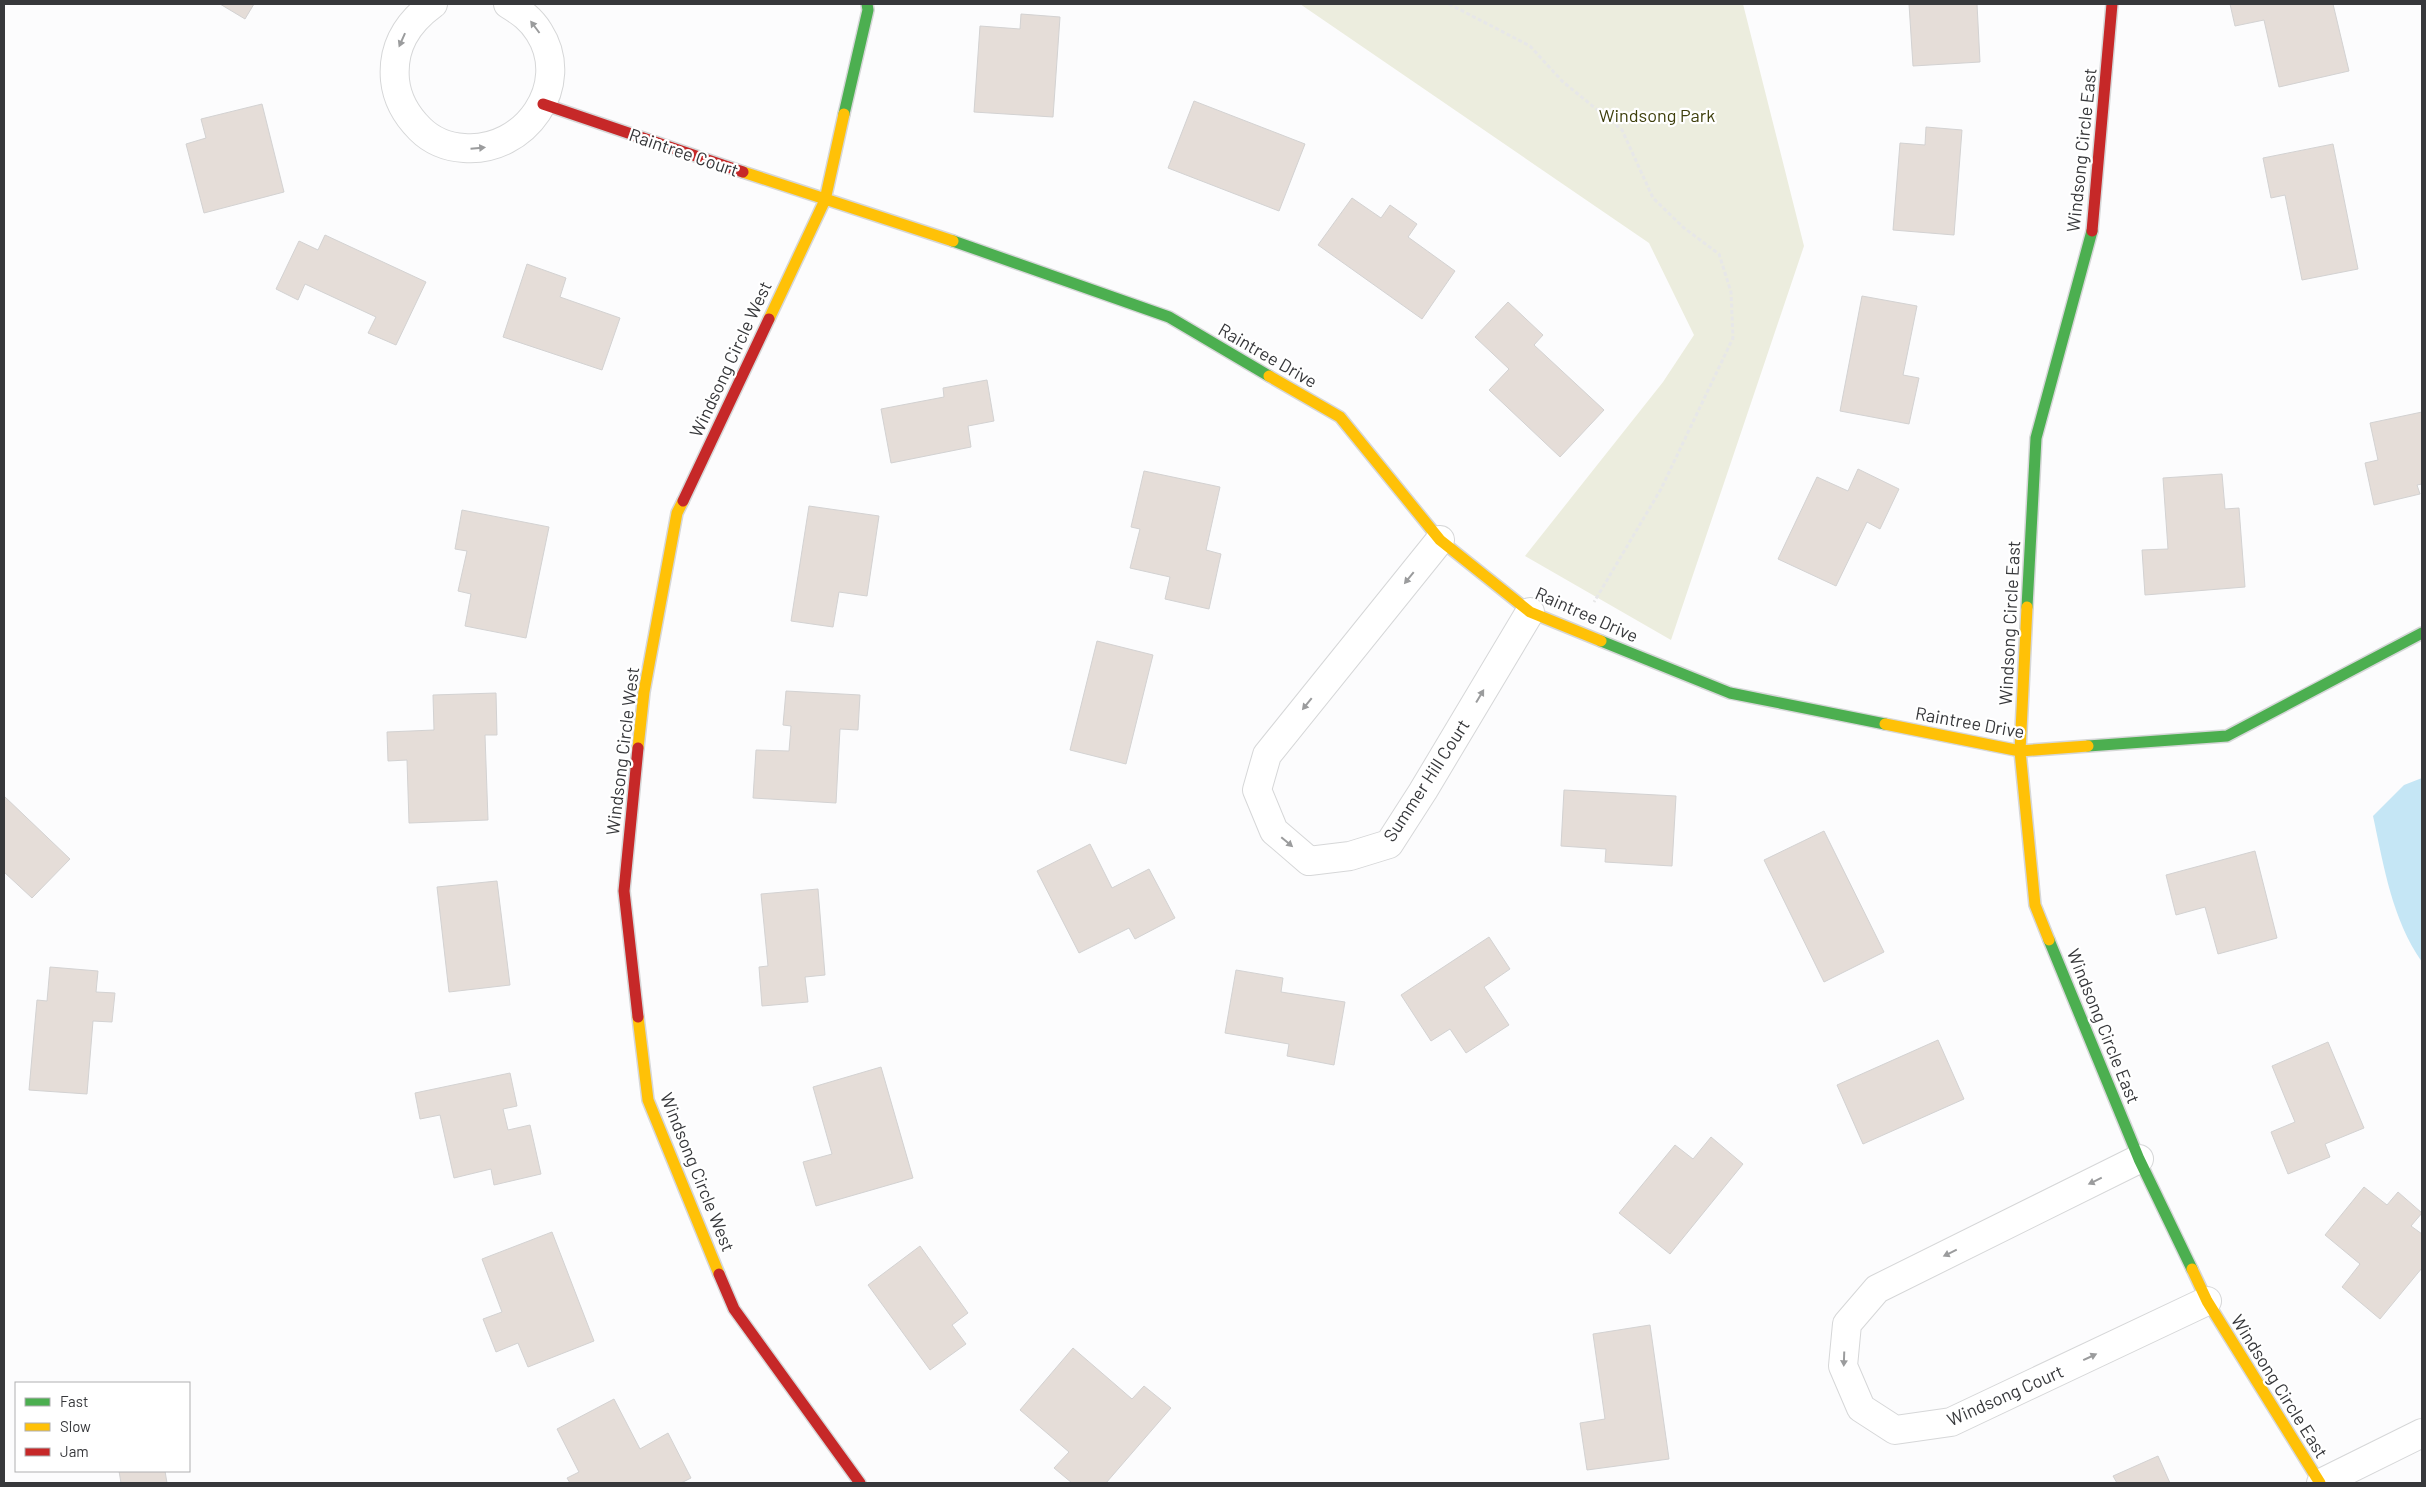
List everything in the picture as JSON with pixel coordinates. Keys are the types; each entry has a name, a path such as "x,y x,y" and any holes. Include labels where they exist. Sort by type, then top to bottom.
{"street":[{"path":"433,4 414,19 400,39 394,66 396,93 408,117 427,136 452,147 479,149 505,142 528,126 542,104 549,80 548,56 540,33 524,14 508,4"},
{"name":"Windsong Circle West","path":"860,1483 734,1309 648,1100 624,891 644,692 677,513 826,200 868,10 867,4"},
{"name":"Windsong Circle East","path":"2112,4 2094,223 2036,438 2020,751 2035,904 2139,1159 2207,1301 2320,1483"},
{"name":"Raintree Court","path":"542,104 826,200"},
{"name":"Raintree Drive","path":"826,200 981,250 1169,317 1340,417 1440,540 1530,612 1730,693 2020,751 2227,736 2422,633"},
{"name":"Summer Hill Court","path":"1440,540 1267,755 1257,790 1274,831 1310,861 1350,856 1389,844 1424,791 1530,612"},
{"name":"Windsong Court","path":"2139,1159 1877,1289 1847,1324 1843,1366 1861,1408 1895,1430 1951,1422 2207,1301"},
{"path":"2320,1483 2422,1433"}],"path":[{"path":"1449,4 1530,46 1562,81 1622,130 1653,198 1684,228 1719,254 1732,292 1733,338 1661,489 1577,631"}],"green space":[{"name":"Windsong Park","path":"1300,4 1743,4 1804,246 1671,640 1525,556 1663,382 1694,335 1649,243"}],"water":[{"path":"2422,778 2422,962 2403,928 2396,910 2385,873 2373,816 2404,785"}],"building":[{"path":"220,4 254,4 245,19"},
{"path":"1909,4 1977,4 1980,62 1913,66"},
{"path":"2230,4 2333,4 2349,71 2279,87 2264,20 2235,26"},
{"path":"1021,14 1060,17 1053,117 974,112 980,26 1020,29"},
{"path":"1194,101 1305,144 1279,211 1168,168"},
{"path":"262,104 284,192 204,213 186,144 206,138 201,119"},
{"path":"1926,127 1962,130 1954,235 1893,230 1900,143 1925,145"},
{"path":"2333,144 2358,269 2302,280 2285,195 2271,198 2263,158"},
{"path":"1352,198 1381,218 1390,205 1417,224 1408,237 1455,271 1422,319 1318,245"},
{"path":"325,235 426,282 396,345 368,333 376,317 305,284 298,300 276,289 299,241 318,250"},
{"path":"527,264 566,278 560,297 620,318 602,370 503,337"},
{"path":"1862,296 1917,306 1903,375 1919,378 1909,424 1840,411"},
{"path":"1508,302 1543,335 1534,345 1604,410 1560,457 1489,390 1509,369 1475,337"},
{"path":"987,380 994,421 968,426 971,447 891,463 881,409 944,397 943,388"},
{"path":"2422,412 2422,484 2417,485 2420,494 2374,505 2365,463 2378,460 2370,423"},
{"path":"1858,469 1899,489 1880,529 1867,522 1836,586 1778,559 1817,477 1848,491"},
{"path":"1144,471 1220,487 1206,550 1221,554 1209,609 1165,599 1170,577 1130,568 1140,529 1131,527"},
{"path":"2222,474 2225,509 2239,508 2245,587 2145,595 2142,550 2168,549 2163,478"},
{"path":"809,506 879,516 867,596 839,592 833,627 791,621"},
{"path":"462,510 549,527 526,638 465,626 471,594 458,591 467,551 455,549"},
{"path":"1097,641 1153,655 1126,764 1070,750"},
{"path":"786,691 860,695 858,730 840,729 836,803 753,798 756,750 789,751 791,726 783,725"},
{"path":"496,693 497,735 485,735 488,820 409,823 407,760 388,761 387,732 434,730 433,695"},
{"path":"1564,790 1676,796 1672,866 1605,862 1606,849 1561,846"},
{"path":"4,796 70,859 32,898 4,872"},
{"path":"1824,831 1884,952 1824,982 1764,860"},
{"path":"1090,844 1112,888 1149,869 1175,918 1135,939 1129,928 1079,953 1037,871"},
{"path":"2255,851 2277,938 2218,954 2205,907 2176,915 2166,875"},
{"path":"497,881 510,985 449,992 437,887"},
{"path":"818,889 825,975 805,977 808,1002 762,1006 759,967 768,966 761,894"},
{"path":"1489,937 1510,969 1484,987 1509,1025 1466,1053 1450,1029 1431,1041 1401,995"},
{"path":"50,967 98,971 96,992 115,993 112,1022 93,1021 87,1094 29,1090 37,1000 47,1001"},
{"path":"1236,970 1283,978 1281,992 1345,1002 1334,1065 1287,1056 1289,1044 1225,1033"},
{"path":"1938,1040 1964,1099 1863,1144 1837,1085"},
{"path":"2328,1042 2364,1128 2325,1144 2330,1157 2288,1174 2271,1132 2295,1122 2272,1066"},
{"path":"881,1067 913,1178 816,1206 803,1162 832,1154 813,1087"},
{"path":"510,1073 517,1106 503,1109 508,1130 530,1125 541,1174 494,1185 491,1169 454,1178 440,1115 420,1119 415,1093"},
{"path":"1711,1137 1743,1164 1670,1254 1619,1213 1675,1145 1693,1159"},
{"path":"2364,1187 2387,1205 2398,1192 2422,1213 2411,1226 2422,1234 2422,1268 2380,1319 2342,1287 2360,1264 2325,1235"},
{"path":"552,1232 594,1341 528,1367 518,1343 496,1352 483,1319 502,1312 482,1259"},
{"path":"920,1246 968,1313 952,1325 966,1344 930,1370 868,1285"},
{"path":"1650,1325 1669,1459 1587,1470 1580,1423 1605,1419 1593,1334"},
{"path":"1073,1348 1132,1399 1144,1386 1171,1408 1106,1483 1072,1483 1054,1468 1069,1452 1020,1410"},
{"path":"614,1399 640,1449 668,1433 691,1478 681,1483 570,1483 567,1478 579,1472 557,1429"},
{"path":"2158,1456 2170,1483 2117,1483 2113,1476"},
{"path":"119,1472 165,1472 167,1483 121,1483"}],"traffic: fast":[{"path":"844,114 868,10 867,4"},
{"path":"2027,607 2036,438 2092,231"},
{"path":"953,241 1169,317 1269,376"},
{"path":"2088,746 2227,736 2422,633"},
{"path":"1601,641 1730,693 1885,724"},
{"path":"2049,940 2139,1159 2192,1269"}],"traffic: slow":[{"path":"769,319 825,200 844,114"},
{"path":"743,172 953,241"},
{"path":"1269,376 1340,417 1440,540 1530,612 1601,641"},
{"path":"638,748 644,692 677,513 683,501"},
{"path":"2027,607 2020,751 2035,905 2049,940"},
{"path":"1885,724 2020,751 2088,746"},
{"path":"638,1017 648,1100 719,1274"},
{"path":"2192,1269 2207,1301 2320,1483"}],"traffic: jam":[{"path":"2092,231 2112,4"},
{"path":"543,104 743,172"},
{"path":"683,501 769,319"},
{"path":"638,748 624,891 638,1017"},
{"path":"719,1274 734,1309 860,1483"}]}
